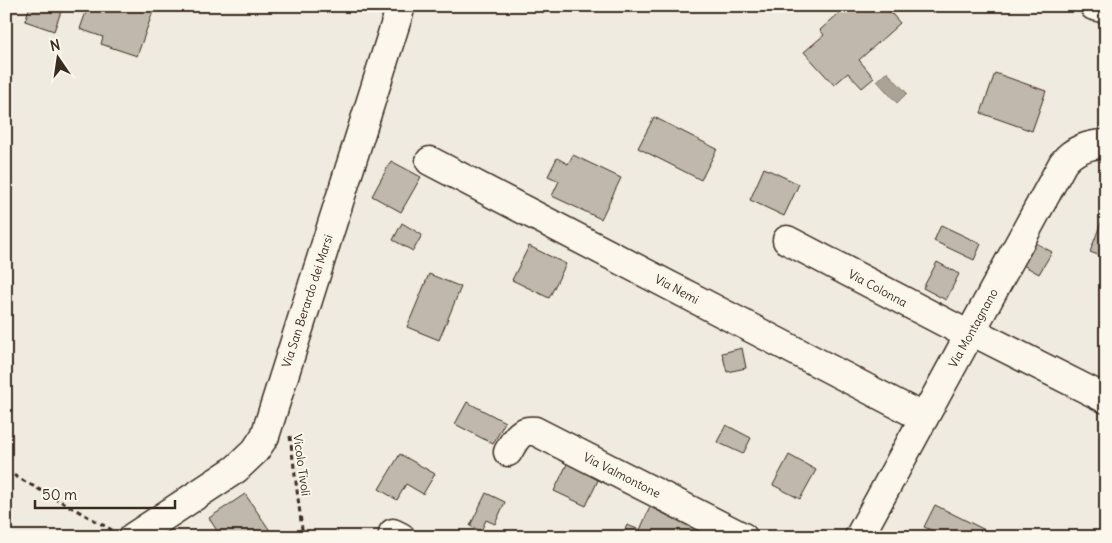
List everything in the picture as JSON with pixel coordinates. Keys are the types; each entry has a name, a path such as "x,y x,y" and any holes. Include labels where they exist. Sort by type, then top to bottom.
{"street":[{"name":"Via San Berardo dei Marsi","path":"124,534 236,469 255,451 265,436 401,6"},
{"path":"1094,6 1106,10"},
{"name":"Via Montagnano","path":"859,537 1063,163 1070,155 1079,150 1090,146 1106,144"},
{"name":"Via Nemi","path":"430,160 924,418"},
{"name":"Via Colonna","path":"787,240 970,333 1106,399"},
{"name":"Via Valmontone","path":"508,452 518,435 526,430 535,431 743,537"}],"path":[{"name":"Vicolo Tivoli","path":"290,432 303,537"},
{"path":"6,471 124,534"}],"shaded area":[{"path":"887,72 907,93 897,103 877,81"}],"building":[{"path":"30,6 63,6 54,31 25,21"},
{"path":"88,6 145,6 154,9 137,56 101,44 103,37 80,29"},
{"path":"847,6 856,6 859,9 862,6 885,6 900,23 859,60 874,78 862,88 848,73 834,85 804,52 824,35 820,30"},
{"path":"995,73 1046,91 1032,131 981,113"},
{"path":"654,117 717,149 701,180 638,148"},
{"path":"573,155 621,178 601,219 552,196 559,181 548,176 557,158 568,164"},
{"path":"391,161 421,177 401,212 372,196"},
{"path":"764,168 799,184 784,216 750,200"},
{"path":"1106,213 1106,258 1090,252"},
{"path":"402,223 422,235 413,251 393,240"},
{"path":"941,225 981,244 974,260 934,241"},
{"path":"1036,243 1052,252 1039,274 1023,265"},
{"path":"529,246 566,264 549,298 512,280"},
{"path":"937,262 959,274 946,300 923,288"},
{"path":"429,274 461,287 439,340 407,327"},
{"path":"742,348 746,368 727,372 722,353"},
{"path":"467,402 505,422 493,444 455,424"},
{"path":"726,425 751,438 743,454 717,442"},
{"path":"400,454 435,474 423,494 406,484 397,500 379,489"},
{"path":"789,455 816,470 800,499 773,485"},
{"path":"568,462 600,476 586,506 554,491"},
{"path":"486,493 505,502 495,524 486,520 481,531 470,526"},
{"path":"245,494 271,532 264,537 221,537 209,518"},
{"path":"935,505 999,537 927,537 931,530 924,527"},
{"path":"650,507 698,530 695,537 622,537 627,525 640,530"}]}
